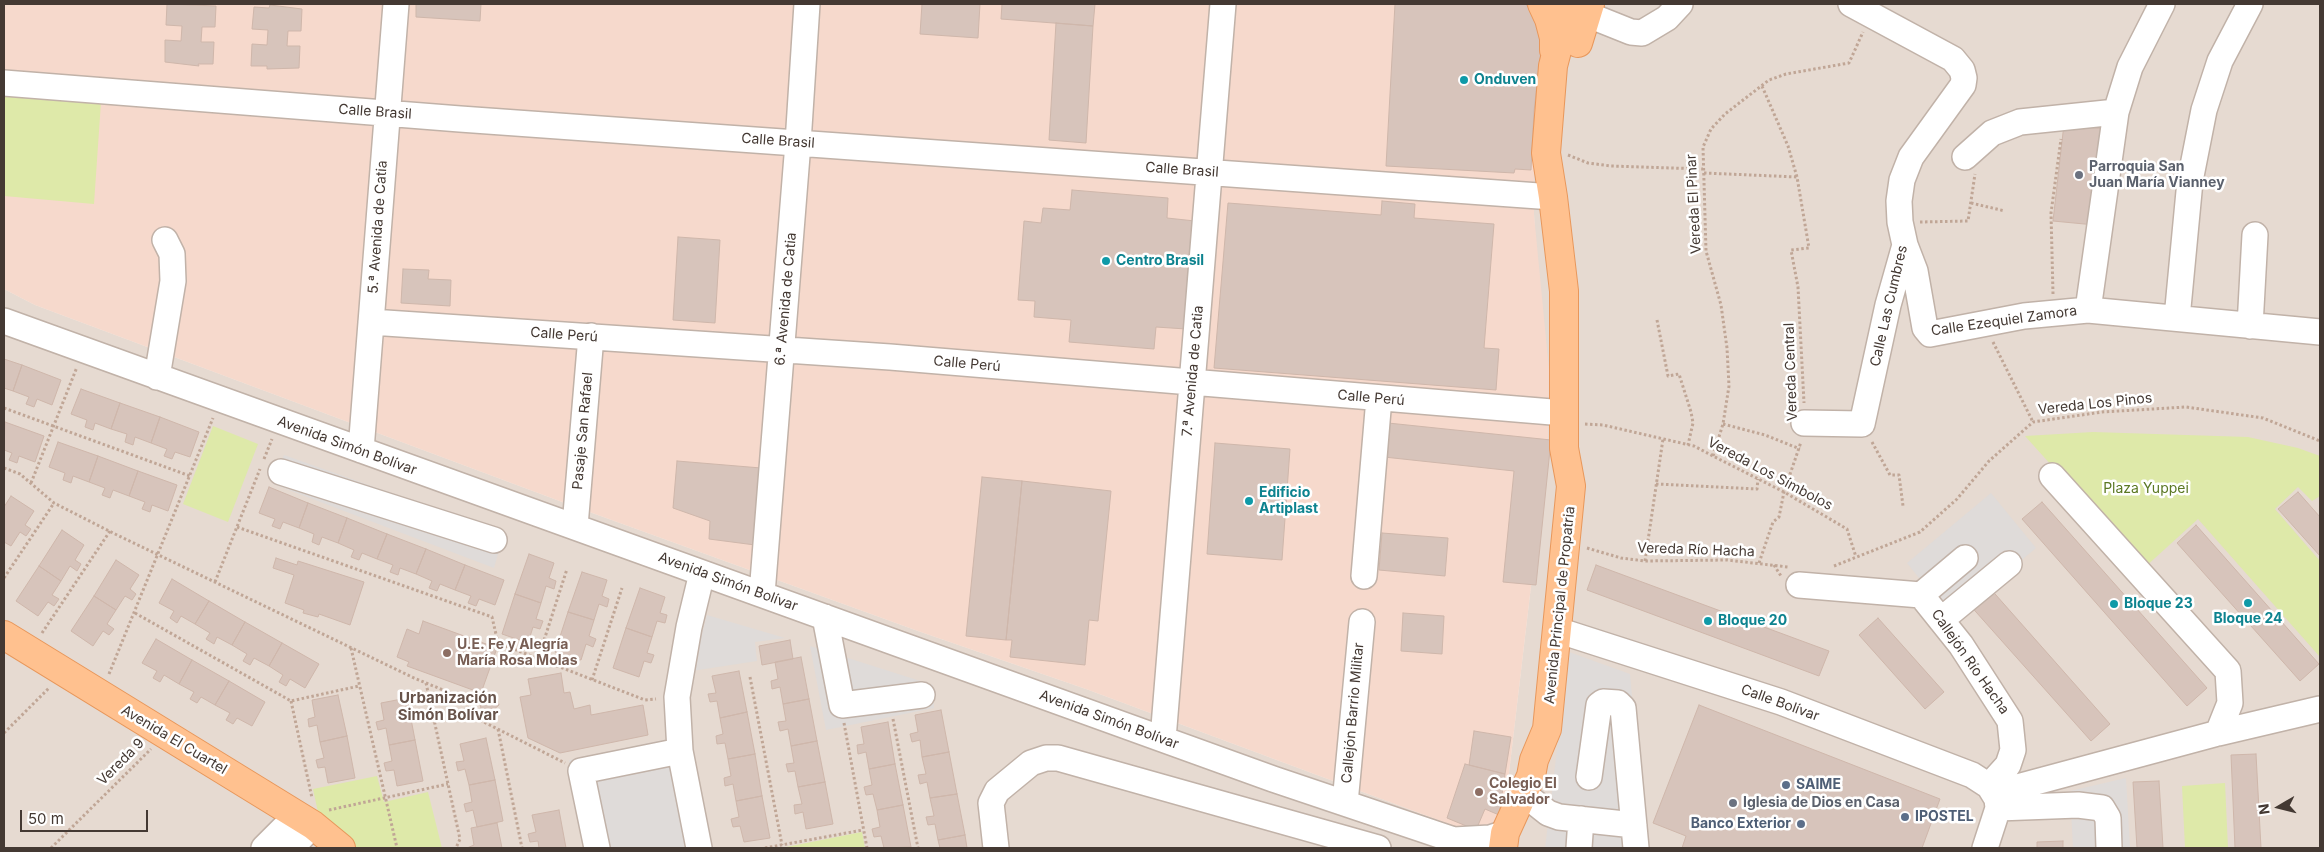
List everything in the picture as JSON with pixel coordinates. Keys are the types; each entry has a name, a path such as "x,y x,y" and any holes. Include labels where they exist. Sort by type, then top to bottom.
{"main road":[{"path":"1542,4 1549,19 1554,38 1554,66"},
{"name":"Avenida Principal de Propatria","path":"1510,843 1520,801 1531,776 1534,760 1547,729 1571,486 1564,428 1564,291 1546,153 1554,66 1582,7"},
{"name":"Avenida Principal de Propatria","path":"1553,197 1565,154 1572,69 1582,7"},
{"name":"Avenida Principal de Propatria","path":"1534,760 1529,727 1553,484 1564,428"},
{"name":"Avenida El Cuartel","path":"4,635 100,695 311,820 341,848"}],"street":[{"name":"5.ª Avenida de Catia","path":"361,450 396,4"},
{"name":"6.ª Avenida de Catia","path":"762,594 798,142 807,4"},
{"name":"7.ª Avenida de Catia","path":"1163,739 1223,4"},
{"path":"1582,7 1631,32 1642,33 1666,18 1680,4"},
{"path":"2088,310 2116,112 2130,68 2162,4"},
{"path":"2177,318 2190,181 2204,110 2220,61 2250,4"},
{"name":"Calle Las Cumbres","path":"1861,9 1953,59 1962,70 1964,78 1963,85 1911,157 1902,180 1899,201 1903,234 1862,424"},
{"name":"Calle Brasil","path":"4,83 386,113 1553,197"},
{"path":"1972,151 1992,132 2012,125 2116,112"},
{"name":"Calle Ezequiel Zamora","path":"1903,234 1915,271 1927,332 1933,334 2024,316 2056,313 2054,315 2088,310 2320,332"},
{"path":"2250,326 2255,235"},
{"path":"157,377 172,281 172,254 165,240"},
{"name":"Avenida Simón Bolívar","path":"4,321 1345,804 1425,840 1460,844 1490,838 1510,843"},
{"name":"Calle Perú","path":"371,322 782,349 1379,398 1564,428"},
{"name":"Pasaje San Rafael","path":"575,526 591,336"},
{"path":"1364,576 1379,398"},
{"path":"1804,423 1862,424"},
{"path":"281,472 494,540"},
{"path":"418,516 431,476"},
{"path":"2052,476 2228,671 2230,703 2218,733"},
{"path":"1921,595 1965,558"},
{"path":"1941,620 2009,564"},
{"path":"699,848 680,751 677,697 689,627 702,573"},
{"name":"Callejón Río Hacha","path":"1795,576 1921,595 1961,645 2010,721 2012,750 2008,765 1994,796"},
{"path":"825,617 842,706 922,695"},
{"name":"Callejón Barrio Militar","path":"1345,804 1362,622"},
{"name":"Calle Bolívar","path":"1557,630 1781,702 1972,775 1994,796"},
{"path":"1520,801 1559,817 1581,819 1635,836 1623,708 1618,703 1603,702 1599,705 1589,777"},
{"path":"1994,796 2218,733 2320,709"},
{"path":"597,848 581,771 680,751"},
{"path":"996,848 991,803 996,791 1031,763 1046,758 1058,758 1378,848"},
{"path":"1986,848 1994,796"},
{"path":"1994,796 2102,808 2108,818 2109,848"},
{"path":"1579,848 1581,819"},
{"path":"264,848 311,820"},
{"path":"291,848 311,820"}],"path":[{"name":"Vereda El Pinar","path":"1713,456 1723,424 1728,386 1727,348 1721,305 1706,251 1703,147 1711,128 1725,114 1762,86 1786,74 1848,63 1861,9"},
{"path":"1565,154 1588,163 1611,166 1797,177 1788,146 1762,86"},
{"path":"2054,315 2050,263 2051,213 2063,118"},
{"path":"1903,234 1968,222 1971,203 1972,151"},
{"name":"Vereda Central","path":"1759,563 1773,522 1779,517 1784,492 1800,449 1804,423 1798,287 1791,250 1809,248 1797,177"},
{"path":"1971,203 2006,211"},
{"path":"1657,320 1668,376 1680,374 1691,412 1693,423 1688,445"},
{"path":"1983,324 2033,422"},
{"path":"31,483 84,350"},
{"path":"100,695 159,555 220,400"},
{"name":"Vereda Los Pinos","path":"1856,557 1920,532 1957,499 1989,461 2033,422 2102,412 2186,407 2262,418 2320,441"},
{"path":"4,408 190,476"},
{"path":"215,582 279,421"},
{"path":"1723,424 1765,435 1800,449"},
{"path":"1862,424 1890,475 1899,475 1903,506"},
{"name":"Vereda Los Símbolos","path":"1564,428 1603,425 1688,445 1713,456 1784,492 1847,529 1856,557"},
{"path":"1645,560 1663,439"},
{"path":"4,468 20,474 54,503 110,532 351,648 465,699 470,715 581,771"},
{"path":"1656,484 1757,489 1758,479"},
{"path":"4,578 54,503"},
{"path":"237,527 492,617 498,643 592,680 645,700 677,697"},
{"path":"30,652 110,532"},
{"name":"Vereda Río Hacha","path":"1566,541 1600,553 1645,560 1727,560 1759,563 1795,576"},
{"path":"1826,568 1844,564 1856,557"},
{"path":"538,659 567,569"},
{"path":"592,680 622,588"},
{"path":"135,613 291,701 359,686"},
{"path":"351,648 397,848"},
{"path":"4,733 64,673"},
{"path":"750,677 782,845"},
{"path":"426,683 460,840 456,848"},
{"path":"890,700 918,848"},
{"path":"291,701 311,820 385,798 448,784"},
{"path":"842,706 845,735 867,848"},
{"path":"498,729 522,848"},
{"name":"Vereda 9","path":"51,848 165,734"},
{"path":"765,848 863,830"}],"shaded area":[{"path":"4,4 1555,4 1542,43 1534,158 1534,215 1549,370 1548,442 1504,815 1497,822 1473,833 1086,689 918,631 573,506 35,305 4,289"},
{"path":"1555,4 2320,4 2320,848 4,848 4,289 35,305 573,506 918,631 1086,689 1473,833 1504,815 1548,442 1534,215 1534,158 1542,43"},
{"path":"284,455 504,533 494,568 273,484"},
{"path":"1991,493 2036,548 1991,586 1942,607 1907,563"},
{"path":"707,615 785,638 755,642 757,661 692,671"},
{"path":"810,646 933,685 934,708 826,730"},
{"path":"1569,652 1630,674 1644,831 1632,848 1545,848"},
{"path":"687,735 711,848 587,848 569,760"},
{"path":"2126,778 2130,848 2073,848 2070,791"}],"green space":[{"path":"4,93 101,102 94,204 4,196"},
{"path":"213,426 258,444 228,522 183,504"},
{"name":"Plaza Yuppei","path":"2093,432 2248,437 2298,448 2320,456 2320,496 2312,501 2298,487 2275,509 2320,561 2320,657 2198,519 2144,568 2025,436"},
{"path":"377,776 384,802 428,792 442,848 353,848 319,817 313,789"},
{"path":"2225,783 2228,848 2185,848 2182,786"},
{"path":"862,832 865,848 781,848"}],"building":[{"path":"167,4 216,6 215,27 202,27 201,42 214,42 213,64 198,64 199,66 165,62 165,40 181,41 182,26 166,25"},
{"path":"416,4 481,4 480,21 416,17"},
{"path":"922,4 980,4 978,38 920,34"},
{"path":"1002,4 1095,4 1093,26 1001,19"},
{"name":"Onduven","path":"1395,4 1525,4 1529,8 1536,19 1540,33 1541,50 1534,111 1531,170 1515,169 1514,173 1386,166"},
{"path":"270,5 302,9 301,31 288,31 287,46 300,46 299,68 267,69 267,66 251,66 252,44 267,45 268,30 252,29 254,7 269,8"},
{"path":"1056,23 1093,26 1086,143 1049,140"},
{"name":"Parroquia San Juan María Vianney","path":"2064,124 2105,129 2095,225 2053,221"},
{"name":"Centro Brasil","path":"1072,190 1168,198 1167,218 1195,221 1186,329 1156,327 1154,349 1069,342 1071,320 1034,317 1035,301 1018,300 1024,221 1041,223 1043,208 1070,210"},
{"path":"1382,201 1415,204 1414,218 1494,224 1484,348 1499,349 1496,390 1214,368 1228,203 1381,215"},
{"path":"678,237 720,240 715,323 673,320"},
{"path":"403,269 429,270 428,279 451,280 450,306 401,303"},
{"path":"4,359 22,365 13,391 4,388"},
{"path":"22,365 61,380 52,405 37,399 34,407 26,404 29,397 13,391"},
{"path":"81,389 120,403 111,429 95,423 93,430 85,427 87,420 71,414"},
{"path":"120,403 160,417 151,443 135,437 133,445 125,442 127,434 111,429"},
{"path":"160,417 199,432 190,457 175,452 172,459 164,456 167,449 151,443"},
{"path":"5,422 44,436 35,462 19,456 17,463 9,460 12,453 4,450"},
{"path":"1388,423 1551,440 1536,585 1503,582 1514,471 1384,457"},
{"path":"58,442 98,456 89,482 73,476 71,483 63,480 65,473 49,467"},
{"name":"Edificio Artiplast","path":"1215,443 1290,449 1282,560 1207,554"},
{"path":"98,456 138,471 129,496 113,490 110,498 102,495 105,488 89,482"},
{"path":"677,461 761,468 755,545 709,539 710,521 673,508"},
{"path":"138,471 177,485 168,511 152,505 150,512 142,509 145,502 129,496"},
{"path":"982,477 1022,481 1006,640 966,636"},
{"path":"1022,481 1111,491 1098,621 1089,620 1085,665 1010,657 1012,640 1006,640"},
{"path":"269,487 308,503 299,528 283,522 280,529 272,526 275,519 259,513"},
{"path":"2298,492 2320,517 2320,556 2278,509"},
{"path":"11,496 34,511 25,525 31,529 26,536 20,532 11,546 4,542 4,507"},
{"name":"Bloque 23","path":"2042,502 2207,688 2187,706 2022,519"},
{"path":"308,503 347,518 338,543 322,537 319,545 312,542 314,534 299,528"},
{"path":"347,518 387,534 377,559 362,553 359,560 351,557 354,550 338,543"},
{"name":"Bloque 24","path":"2196,525 2319,664 2300,681 2177,543"},
{"path":"62,530 84,545 75,560 81,564 77,571 70,566 61,581 39,566"},
{"path":"1382,533 1448,538 1445,576 1379,570"},
{"path":"387,534 426,549 416,574 400,568 398,575 390,572 393,565 377,559"},
{"path":"426,549 465,565 455,590 440,584 437,591 429,588 432,581 416,574"},
{"path":"529,554 554,563 549,578 556,581 554,589 546,586 541,603 515,594"},
{"path":"276,558 297,565 298,561 364,582 350,625 319,614 318,617 303,613 304,610 285,603 294,575 273,568"},
{"path":"116,560 139,575 130,589 136,594 132,600 125,596 116,610 94,596"},
{"path":"465,565 504,580 495,605 479,599 476,606 468,603 471,596 455,590"},
{"name":"Bloque 20","path":"1596,565 1829,651 1819,676 1587,590"},
{"path":"39,566 61,581 52,595 59,599 54,606 48,602 38,616 16,601"},
{"path":"582,572 607,580 602,596 609,599 607,607 599,604 594,620 568,612"},
{"path":"172,579 209,601 195,624 181,616 177,623 170,618 174,611 159,603"},
{"path":"1988,586 2110,724 2091,741 1968,603"},
{"path":"640,588 665,597 660,613 667,615 665,623 657,621 652,637 626,628"},
{"path":"515,594 541,603 536,619 543,621 540,629 533,627 528,643 502,634"},
{"path":"94,596 116,610 107,624 114,629 109,635 103,631 93,646 71,631"},
{"path":"209,601 245,622 232,645 217,637 214,644 206,639 210,633 195,624"},
{"path":"568,612 594,620 589,636 596,639 593,647 586,644 581,660 555,652"},
{"path":"1403,613 1444,616 1442,654 1401,651"},
{"path":"1878,618 1944,692 1925,709 1859,635"},
{"name":"U.E. Fe y Alegría María Rosa Molas","path":"423,621 497,648 481,693 407,666 409,662 397,657 407,629 419,634"},
{"path":"245,622 282,643 269,666 254,658 250,665 243,661 247,654 232,645"},
{"path":"626,628 652,637 647,653 654,655 651,663 644,661 639,677 613,668"},
{"path":"156,639 192,660 179,684 164,675 160,682 153,678 157,671 142,663"},
{"path":"790,640 793,659 762,665 759,646"},
{"path":"282,643 319,664 305,688 290,679 286,686 279,682 283,675 269,666"},
{"path":"801,657 809,699 783,704 780,687 772,689 771,681 778,679 775,662"},
{"path":"192,660 229,681 215,705 201,697 197,703 190,699 194,692 179,684"},
{"path":"739,671 747,712 720,718 717,701 710,702 708,694 716,693 712,676"},
{"path":"561,673 564,693 570,692 574,709 590,705 591,715 643,705 648,735 560,753 528,738 520,697 531,695 528,679"},
{"path":"229,681 265,702 252,726 237,718 233,724 226,720 230,713 215,705"},
{"path":"487,691 497,695 499,705 491,712 481,709 479,698"},
{"path":"338,695 347,736 320,742 317,725 309,727 308,719 315,717 312,700"},
{"path":"407,698 415,740 389,745 386,728 378,730 376,722 384,720 381,703"},
{"path":"809,699 817,741 791,746 788,729 780,731 778,722 786,721 783,704"},
{"path":"1699,705 1940,799 1922,848 1682,848 1686,836 1653,823"},
{"path":"941,710 949,752 922,757 920,740 912,742 910,734 918,732 915,715"},
{"path":"747,712 755,754 728,759 725,743 717,744 716,736 723,734 720,718"},
{"path":"888,722 895,764 869,769 866,752 858,754 857,745 864,744 861,727"},
{"path":"1474,731 1511,737 1505,774 1469,765"},
{"path":"347,736 355,778 328,783 325,767 318,768 316,760 324,758 320,742"},
{"path":"486,738 495,780 469,785 465,769 458,771 456,762 464,761 460,744"},
{"path":"415,740 423,781 397,786 394,770 386,771 384,763 392,761 389,745"},
{"path":"817,741 825,782 798,787 795,771 788,772 786,764 794,763 791,746"},
{"path":"949,752 957,794 930,798 927,782 920,784 918,775 926,774 922,757"},
{"path":"755,754 762,796 736,801 733,784 725,786 724,778 731,776 728,759"},
{"path":"2256,754 2261,848 2235,848 2231,755"},
{"path":"895,764 903,805 877,810 873,794 866,795 864,787 872,785 869,769"},
{"name":"Colegio El Salvador","path":"1465,764 1505,774 1499,815 1485,809 1476,830 1447,818"},
{"path":"495,780 503,821 477,827 473,810 466,812 464,804 472,802 469,785"},
{"path":"2159,781 2163,848 2137,848 2133,782"},
{"path":"825,782 833,824 806,829 803,812 795,814 794,805 802,804 798,787"},
{"path":"957,794 965,835 938,840 935,824 928,825 926,817 934,816 930,798"},
{"path":"762,796 770,838 744,842 740,826 733,827 731,819 739,817 736,801"},
{"path":"903,805 911,847 884,848 881,836 874,837 872,829 880,827 877,810"},
{"path":"559,810 566,848 539,848 538,841 530,842 528,834 536,832 532,815"},
{"path":"497,823 502,848 467,848 474,845 471,828"},
{"path":"965,835 967,848 940,848 938,840"},
{"path":"2063,841 2063,848 2037,848 2037,842"}],"place":[{"name":"Onduven","path":"1464,80"},
{"name":"Parroquia San Juan María Vianney","path":"2079,175"},
{"name":"Centro Brasil","path":"1106,261"},
{"name":"Edificio Artiplast","path":"1249,501"},
{"name":"Bloque 24","path":"2248,603"},
{"name":"Bloque 23","path":"2114,604"},
{"name":"Bloque 20","path":"1708,621"},
{"name":"U.E. Fe y Alegría María Rosa Molas","path":"447,653"},
{"name":"SAIME","path":"1786,785"},
{"name":"Colegio El Salvador","path":"1479,792"},
{"name":"Iglesia de Dios en Casa","path":"1733,803"},
{"name":"IPOSTEL","path":"1905,817"},
{"name":"Banco Exterior","path":"1801,824"}],"district":[{"name":"Urbanización Simón Bolívar","path":"448,706"}]}
